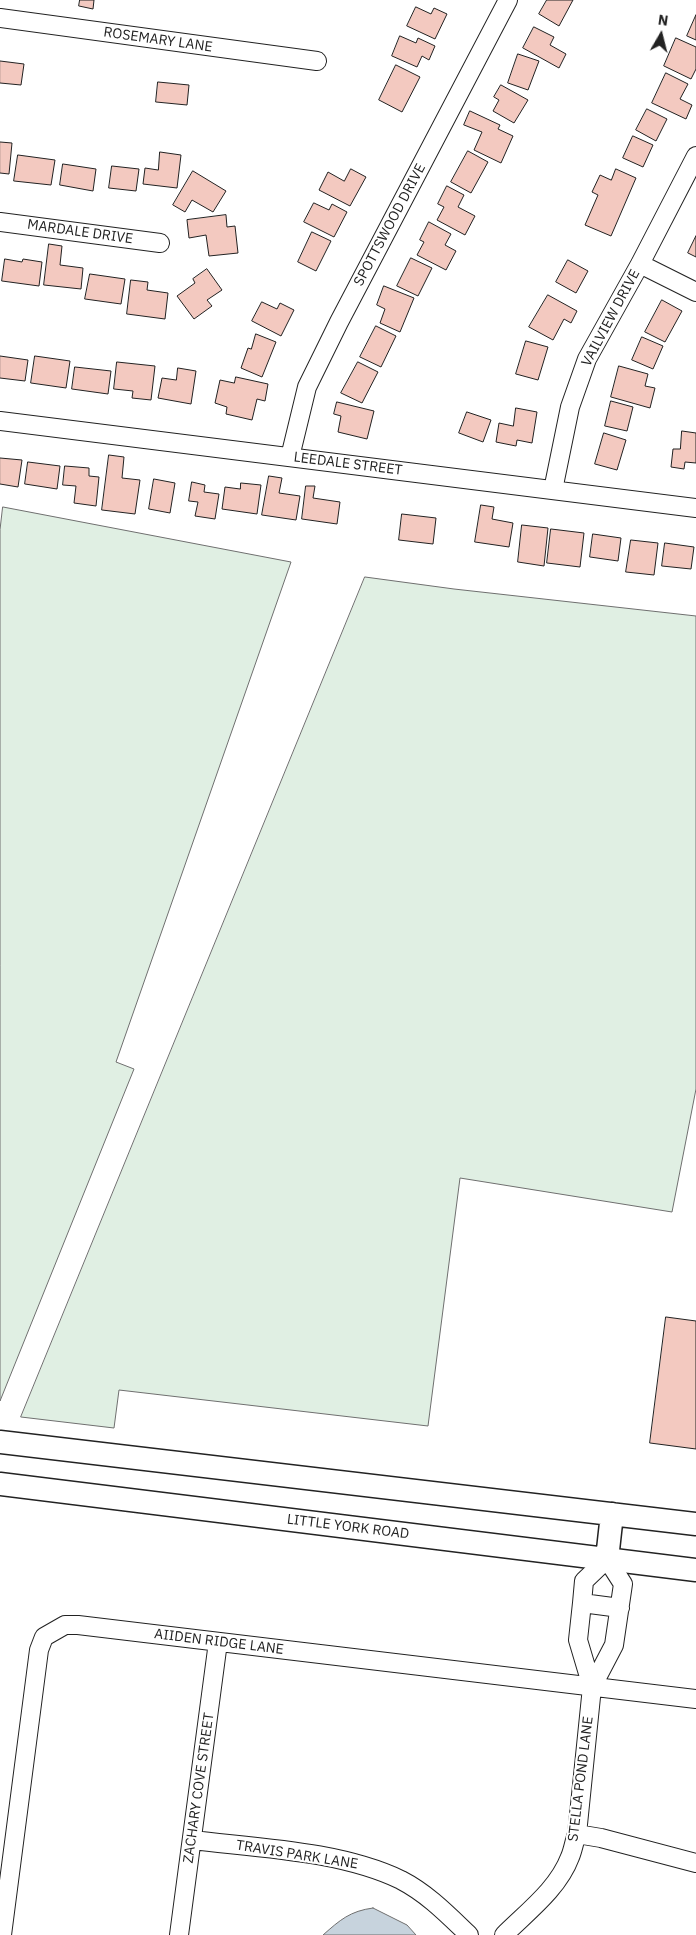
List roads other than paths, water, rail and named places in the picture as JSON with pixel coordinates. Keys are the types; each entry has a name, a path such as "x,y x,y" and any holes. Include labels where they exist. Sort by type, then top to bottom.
{"main road":[{"path":"0,1442 696,1524"},
{"name":"LITTLE YORK ROAD","path":"0,1484 696,1570"},
{"path":"607,1559 612,1514"}],"street":[{"name":"SPOTTSWOOD DRIVE","path":"290,457 307,387 339,322 508,0"},
{"name":"ROSEMARY LANE","path":"0,18 317,61"},
{"name":"VAILVIEW DRIVE","path":"553,490 570,407 587,359 640,264 696,156"},
{"name":"MARDALE DRIVE","path":"0,222 160,243"},
{"path":"640,264 696,292"},
{"name":"LEEDALE STREET","path":"0,421 696,508"},
{"name":"STELLA POND LANE","path":"504,1935 546,1893 560,1876 570,1858 576,1834 592,1687 614,1645 623,1584 607,1559 584,1581 578,1640 592,1687"},
{"path":"582,1603 620,1608"},
{"name":"AIIDEN RIDGE LANE","path":"2,1935 39,1650 44,1637 65,1625 78,1625 696,1699"},
{"name":"ZACHARY COVE STREET","path":"179,1935 218,1642"},
{"path":"576,1834 601,1838 696,1863"},
{"name":"TRAVIS PARK LANE","path":"192,1840 324,1856 368,1866 402,1881 436,1903 469,1935"}]}
